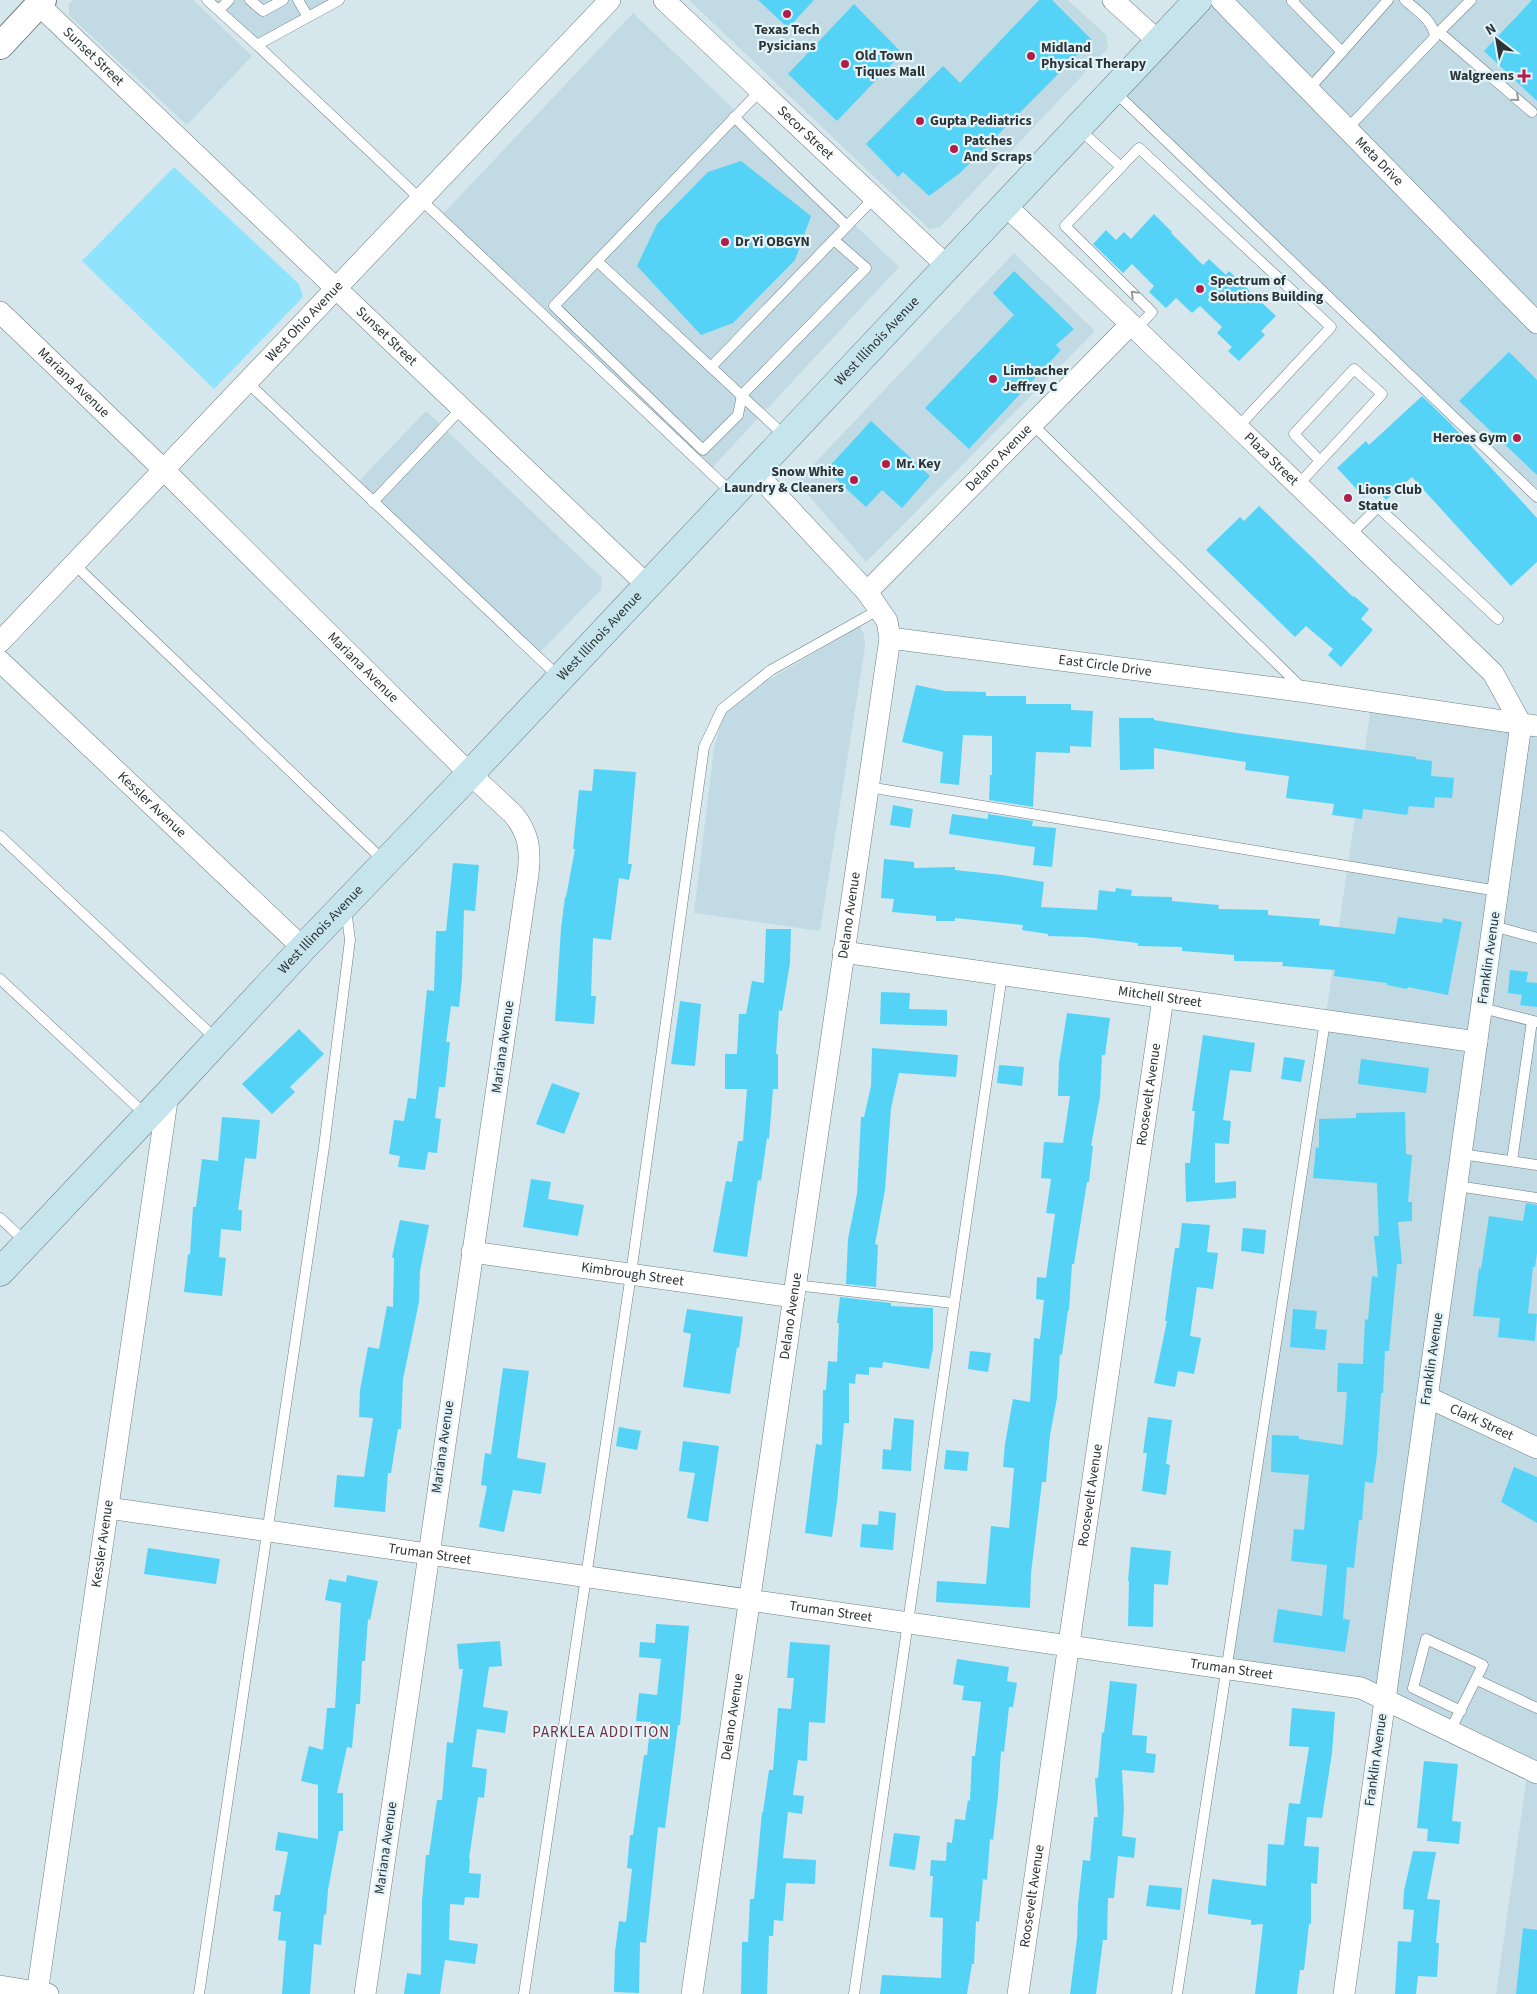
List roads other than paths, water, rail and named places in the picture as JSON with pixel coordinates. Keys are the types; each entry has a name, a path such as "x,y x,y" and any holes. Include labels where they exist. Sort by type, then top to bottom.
{"main road":[{"name":"West Illinois Avenue","path":"0,1272 1198,0"}],"street":[{"name":"West Ohio Avenue","path":"0,642 610,0"},
{"name":"Secor Street","path":"664,0 759,92 947,266"},
{"path":"1113,0 1159,42"},
{"name":"Meta Drive","path":"1221,0 1346,130 1537,323"},
{"path":"0,46 35,6"},
{"name":"Sunset Street","path":"35,6 336,289 646,585"},
{"name":"Plaza Street","path":"1005,205 1493,673 1529,725"},
{"name":"Mariana Avenue","path":"2,319 164,470 519,821 528,838 530,848 527,884 365,1994"},
{"name":"Delano Avenue","path":"867,592 1032,424 1134,327"},
{"path":"754,471 867,592 887,621 890,638"},
{"name":"Delano Avenue","path":"692,1994 890,638"},
{"name":"East Circle Drive","path":"890,638 1306,692 1529,725"},
{"name":"Kessler Avenue","path":"0,661 304,948"},
{"name":"Franklin Avenue","path":"1344,1994 1498,891 1529,725"},
{"name":"Mitchell Street","path":"843,952 1477,1042"},
{"name":"Roosevelt Avenue","path":"1018,1994 1163,998"},
{"name":"Kessler Avenue","path":"41,1993 108,1508 168,1094"},
{"name":"Kimbrough Street","path":"472,1252 631,1274 794,1291"},
{"name":"Clark Street","path":"1427,1397 1537,1448"},
{"name":"Truman Street","path":"108,1508 1361,1688 1537,1773"},
{"path":"0,1986 41,1993"}],"lane":[{"path":"207,0 733,494"},
{"path":"219,10 230,0"},
{"path":"250,0 263,11 283,0"},
{"path":"298,0 308,17"},
{"path":"257,45 339,0"},
{"path":"1294,0 1292,2 1342,52"},
{"path":"1308,90 1388,0"},
{"path":"1405,0 1430,22 1437,34 1532,112"},
{"path":"1346,130 1471,0"},
{"path":"1113,91 1537,497"},
{"path":"759,92 554,306 703,450 738,415 742,395 866,268 834,240"},
{"path":"734,117 847,226"},
{"path":"1078,128 1121,167"},
{"path":"1134,327 1152,312 1065,226 1139,148 1331,327 1238,427"},
{"path":"711,367 874,198"},
{"path":"597,261 786,437"},
{"path":"1298,485 1382,394 1354,369 1294,434 1320,461"},
{"path":"248,382 560,677"},
{"path":"373,502 461,408"},
{"path":"1032,424 1306,692"},
{"path":"1350,535 1378,507 1498,619"},
{"path":"74,564 385,862"},
{"path":"524,1994 631,1274 704,747 722,709 771,670 880,609"},
{"path":"868,787 1498,891"},
{"path":"0,836 218,1041"},
{"path":"199,1994 324,1147 350,940 345,904"},
{"path":"1493,926 1537,938"},
{"path":"854,1994 1002,975"},
{"path":"0,979 148,1116"},
{"path":"1482,1008 1534,1021 1512,1161"},
{"path":"1177,1994 1225,1668 1325,1021"},
{"path":"1461,1154 1537,1165"},
{"path":"1457,1186 1537,1198"},
{"path":"0,1218 28,1244"},
{"path":"794,1291 953,1303"},
{"path":"1450,1731 1461,1712 1484,1665 1426,1639 1413,1688 1461,1712"},
{"path":"1477,1680 1537,1708"}],"place":[{"name":"Texas Tech Pysicians","path":"787,14"},
{"name":"Midland Physical Therapy","path":"1031,56"},
{"name":"Old Town Tiques Mall","path":"845,64"},
{"name":"Walgreens","path":"1524,76"},
{"name":"Gupta Pediatrics","path":"920,121"},
{"name":"Patches And Scraps","path":"954,149"},
{"name":"Dr Yi OBGYN","path":"725,242"},
{"name":"Spectrum of Solutions Building","path":"1200,289"},
{"name":"Limbacher Jeffrey C","path":"993,379"},
{"name":"Heroes Gym","path":"1517,438"},
{"name":"Mr. Key","path":"886,464"},
{"name":"Snow White Laundry & Cleaners","path":"854,480"},
{"name":"Lions Club Statue","path":"1348,498"}],"district":[{"name":"PARKLEA ADDITION","path":"601,1732"}]}
